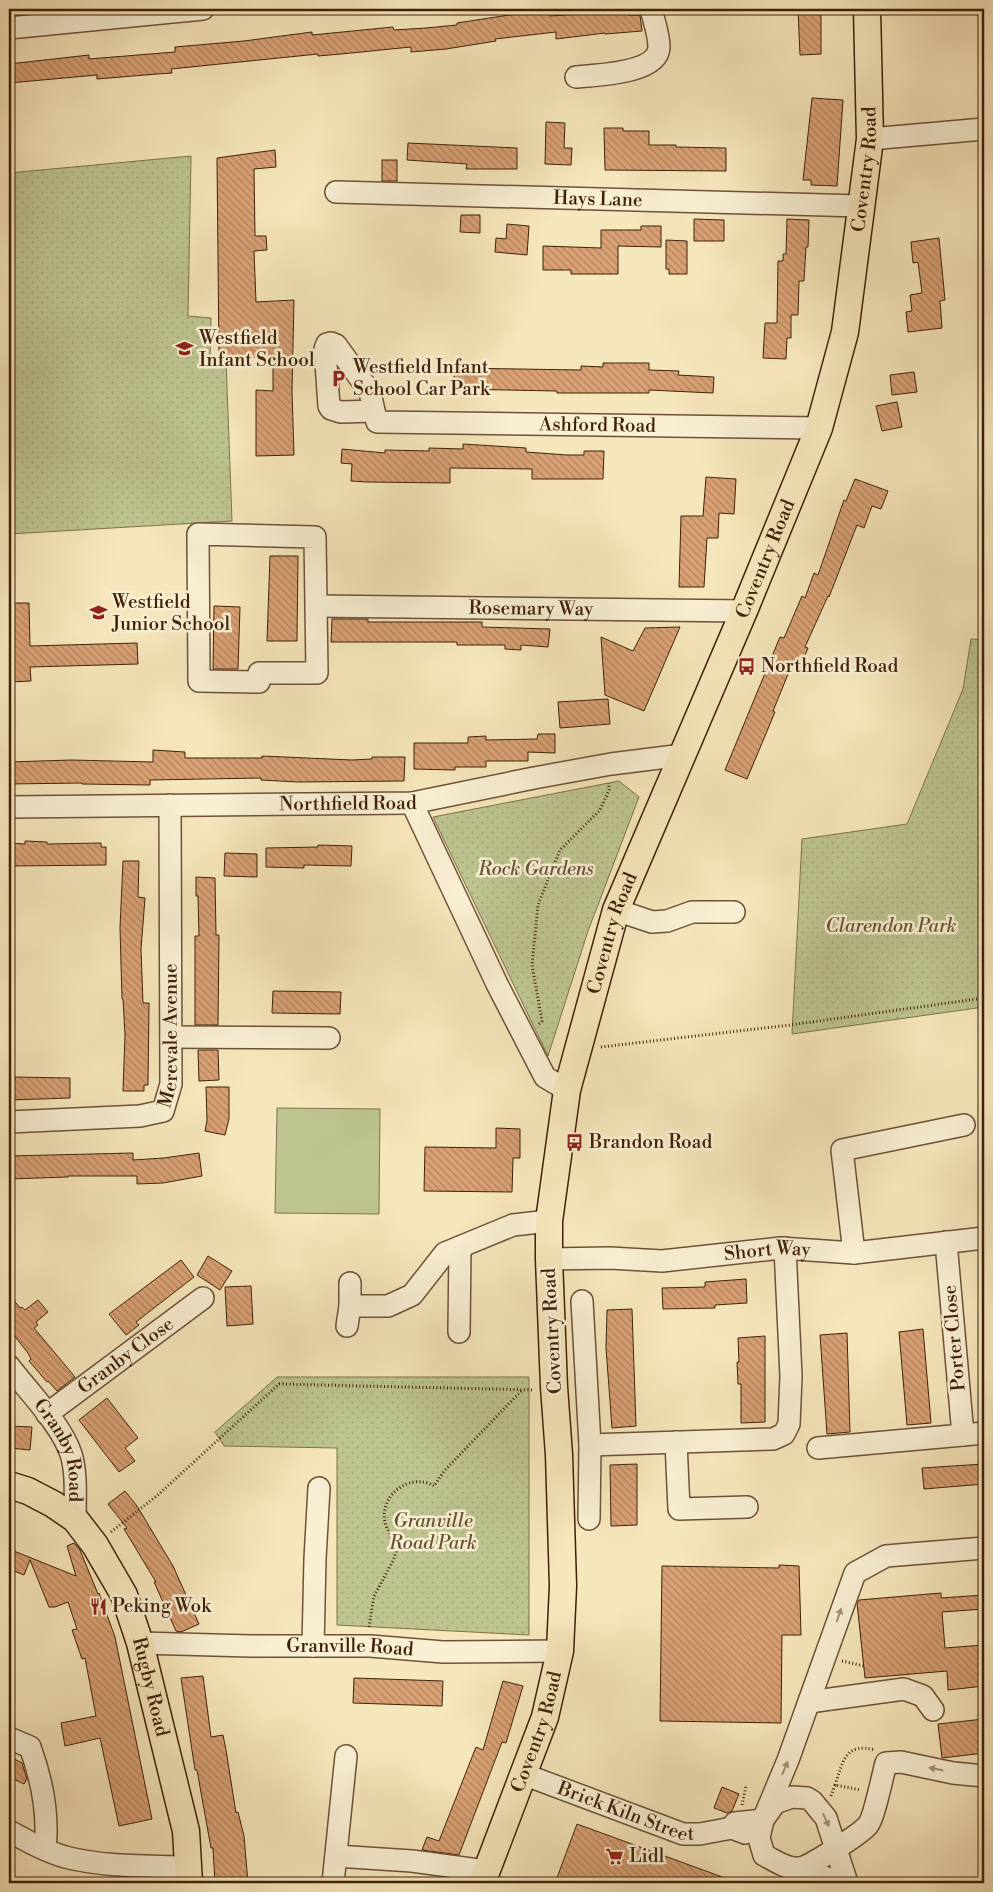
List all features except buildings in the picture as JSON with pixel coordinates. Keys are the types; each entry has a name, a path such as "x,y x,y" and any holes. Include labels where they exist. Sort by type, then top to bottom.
{"main road":[{"name":"Coventry Road","path":"484,1877 545,1716 560,1651 564,1586 559,1455 554,1388 549,1220 568,1090 616,910 744,611 818,428 845,332 870,139 867,9"},
{"name":"Rugby Road","path":"9,1485 28,1491 76,1519 95,1545 124,1595 140,1644 186,1831 188,1875"}],"street":[{"path":"9,28 204,9"},
{"path":"576,77 623,73 654,58 659,48 651,9"},
{"path":"870,139 984,129"},
{"name":"Hays Lane","path":"336,192 861,206"},
{"name":"Ashford Road","path":"371,409 818,428"},
{"path":"198,534 316,538 317,606 317,673 259,672 259,682 199,681 198,534"},
{"name":"Rosemary Way","path":"317,606 744,611"},
{"name":"Northfield Road","path":"9,807 412,803 611,764 682,756"},
{"path":"412,803 497,984 545,1077 568,1090"},
{"name":"Merevale Avenue","path":"9,1122 140,1116 163,1111 171,1084 170,805"},
{"path":"616,910 652,922 667,921 692,912 734,912"},
{"path":"171,1037 329,1038"},
{"path":"854,1253 842,1150 964,1125"},
{"path":"350,1283 349,1316 388,1306 412,1294 445,1253 513,1225 549,1220"},
{"name":"Short Way","path":"549,1259 610,1258 662,1261 785,1248 854,1253 984,1238"},
{"name":"Porter Close","path":"946,1242 963,1435"},
{"path":"460,1247 460,1332"},
{"path":"590,1445 773,1439 784,1434 789,1424 791,1376 785,1248"},
{"name":"Granby Close","path":"46,1414 203,1298"},
{"path":"582,1302 590,1445 589,1519"},
{"name":"Granby Road","path":"9,1366 62,1434 71,1455 75,1478 76,1519"},
{"path":"818,1448 984,1433"},
{"path":"676,1442 679,1509 747,1508"},
{"path":"313,1646 314,1559 319,1488"},
{"path":"841,1883 800,1868 786,1866 764,1855 761,1829 788,1760 855,1573 886,1556 984,1548"},
{"name":"Granville Road","path":"140,1644 370,1646 443,1652 560,1651"},
{"path":"809,1702 904,1689 923,1696 932,1710"},
{"path":"9,1738 30,1747 39,1771 48,1826 46,1849"},
{"path":"333,1883 346,1756"},
{"path":"800,1868 835,1849 869,1825 886,1763 900,1762 953,1773 984,1776"},
{"name":"Brick Kiln Street","path":"523,1774 683,1834 700,1834 737,1821 761,1829"},
{"path":"761,1829 776,1803 808,1794 826,1818 847,1883"},
{"path":"9,1831 64,1856 188,1875"},
{"path":"336,1856 412,1861 484,1877"}],"path":[{"path":"526,1040 542,1021 532,965 538,905 560,850 600,810 609,790 611,764"},
{"path":"578,1049 790,1025 984,998"},
{"path":"95,1545 159,1494 279,1384 554,1388"},
{"path":"370,1646 369,1626 374,1596 393,1562 398,1546 385,1521 385,1504 393,1492 406,1485 422,1482 434,1486 445,1470 522,1389"},
{"path":"839,1660 864,1666"},
{"path":"835,1785 845,1758 853,1750 863,1747 875,1750"},
{"path":"737,1821 746,1786"}],"green space":[{"name":"Westfield Infant School","path":"191,156 188,316 211,318 210,360 226,360 232,521 9,534 9,173"},
{"name":"Clarendon Park","path":"971,639 984,640 984,1007 792,1034 802,839 907,824 963,689"},
{"name":"Rock Gardens","path":"619,781 639,797 588,931 548,1056 433,817"},
{"path":"277,1108 380,1109 379,1214 275,1213"},
{"name":"Granville Road Park","path":"277,1377 529,1377 529,1635 337,1625 337,1448 224,1446 215,1432"}],"place":[{"name":"Westfield Infant School","path":"185,349"},
{"name":"Westfield Infant School Car Park","path":"339,378"},
{"name":"Westfield Junior School","path":"98,613"},
{"name":"Northfield Road","path":"747,666"},
{"name":"Brandon Road","path":"575,1142"},
{"name":"Peking Wok","path":"98,1606"},
{"name":"Lidl","path":"615,1856"}]}
